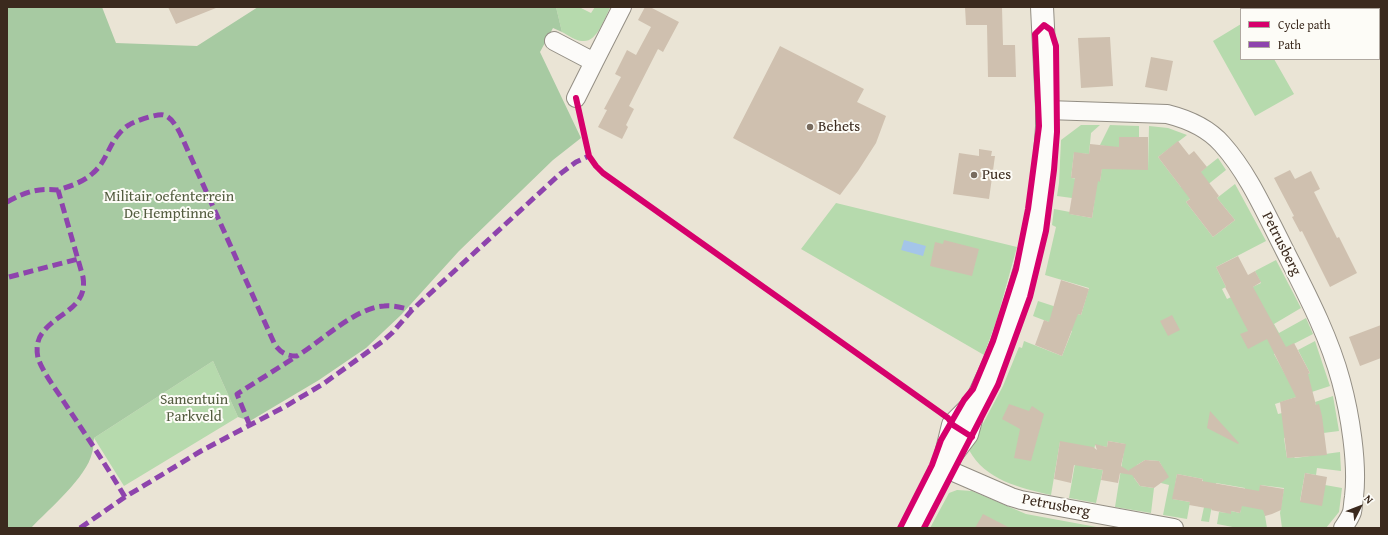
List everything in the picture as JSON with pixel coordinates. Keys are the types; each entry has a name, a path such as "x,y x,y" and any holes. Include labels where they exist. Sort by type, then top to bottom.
{"street":[{"path":"576,98 622,7"},
{"path":"912,528 942,467 953,425 976,402 995,361 1009,324 1030,251 1044,171 1047,110 1042,7"},
{"path":"554,41 594,62"},
{"name":"Petrusberg","path":"1047,110 1167,114 1181,117 1209,132 1221,142 1234,159 1255,193 1313,306 1341,380 1350,428 1355,491 1352,511 1348,522 1343,528"},
{"name":"Petrusberg","path":"942,467 1021,500 1174,528"}],"green space":[{"name":"Militair oefenterrein De Hemptinne","path":"7,7 102,7 116,43 197,46 258,7 556,7 562,32 553,28 540,52 581,138 553,160 459,251 401,315 366,348 319,380 250,421 238,417 213,361 94,438 93,451 89,462 75,483 66,493 31,528 7,528"},
{"path":"556,7 579,7 591,13 595,7 610,8 596,34 587,41 580,41 562,32"},
{"path":"1240,25 1240,60 1275,60 1294,94 1255,116 1213,41"},
{"path":"1081,125 1100,125 1091,133 1089,154 1074,153 1071,178 1100,181 1105,146 1100,145 1110,125 1139,126 1139,137 1119,137 1119,160 1140,169 1148,169 1149,126 1168,128 1187,135 1158,157 1181,187 1218,158 1226,170 1186,202 1213,237 1235,220 1217,198 1235,184 1266,241 1216,267 1226,287 1222,289 1227,299 1261,283 1255,271 1276,260 1301,308 1274,324 1279,333 1306,318 1313,334 1274,354 1290,383 1310,373 1298,350 1315,341 1330,386 1275,404 1278,414 1316,405 1315,402 1333,396 1339,431 1284,438 1287,458 1340,452 1341,471 1317,468 1316,475 1305,473 1300,501 1325,485 1342,488 1339,512 1326,528 1282,528 1280,513 1284,488 1260,485 1267,528 1238,528 1217,524 1219,512 1231,513 1231,511 1240,513 1245,488 1216,483 1209,522 1201,521 1204,507 1198,506 1203,479 1177,474 1173,499 1190,502 1187,519 1163,515 1169,485 1161,483 1164,470 1159,461 1145,460 1137,465 1134,478 1140,486 1154,488 1151,513 1115,507 1125,444 1108,441 1107,447 1095,445 1091,468 1103,470 1096,503 1069,498 1077,452 1060,442 1051,495 1016,486 994,476 984,469 969,450 1003,386 1019,347 1022,348 1024,341 1062,356 1072,331 1033,316 1038,301 1081,315 1089,288 1045,275 1056,227 1052,225 1054,209 1092,218 1095,197 1072,198 1057,196 1061,140"},
{"path":"836,203 1017,247 997,319 984,355 801,249"},
{"name":"Samentuin Parkveld","path":"213,361 238,417 124,486 94,438"},
{"path":"957,490 972,491 1026,514 1102,528 930,528 949,493"}],"water":[{"path":"904,240 926,246 923,256 901,250"}],"building":[{"path":"168,7 216,7 216,8 176,24"},
{"path":"645,7 650,7 679,22 663,52 658,49 629,106 634,109 626,125 628,127 622,139 598,127 607,110 604,109 621,77 615,74 627,50 636,55 651,27 638,20"},
{"path":"965,7 1002,7 1003,45 1015,45 1016,77 988,77 987,25 966,25"},
{"path":"1110,37 1113,86 1081,88 1078,38"},
{"name":"Behets","path":"780,46 864,89 857,102 886,116 876,143 840,195 733,138"},
{"path":"1151,57 1173,61 1167,91 1145,87"},
{"path":"1119,137 1148,137 1148,170 1102,169 1100,182 1098,181 1092,218 1069,214 1075,178 1071,178 1074,152 1089,154 1090,144 1119,147"},
{"path":"1178,141 1189,155 1194,151 1207,167 1201,172 1219,196 1217,198 1235,220 1213,237 1186,202 1190,199 1158,157"},
{"name":"Pues","path":"979,149 992,151 991,156 995,156 989,199 953,194 959,153 979,156"},
{"path":"1290,170 1295,179 1311,171 1320,189 1314,192 1337,238 1339,237 1357,273 1330,287 1302,231 1300,232 1292,217 1294,216 1274,178"},
{"path":"944,240 979,249 972,276 930,266 935,242 943,244"},
{"path":"1238,256 1248,275 1255,271 1261,282 1253,287 1286,347 1294,343 1310,373 1308,374 1316,405 1319,404 1322,416 1327,455 1287,458 1280,402 1296,397 1267,339 1248,349 1240,334 1248,331 1216,267"},
{"path":"1061,280 1089,289 1081,315 1078,314 1062,356 1035,345 1044,320 1049,322"},
{"path":"1172,315 1180,330 1168,336 1160,321"},
{"path":"1381,325 1381,358 1360,366 1349,337"},
{"path":"1009,404 1029,411 1032,406 1044,414 1031,461 1014,458 1020,429 1002,419"},
{"path":"1210,411 1239,443 1238,444 1207,428"},
{"path":"1060,441 1093,447 1097,450 1095,444 1107,447 1108,441 1126,444 1121,466 1129,471 1145,460 1159,461 1169,477 1154,488 1140,486 1132,475 1120,473 1118,483 1101,480 1103,470 1074,465 1071,483 1054,479"},
{"path":"1305,473 1327,477 1322,506 1300,502"},
{"path":"1177,474 1203,479 1202,481 1259,491 1260,485 1284,489 1281,510 1265,516 1263,510 1242,506 1240,513 1231,511 1231,514 1189,505 1190,502 1172,499"},
{"path":"983,514 1010,528 975,528"}],"marked path":[{"path":"125,497 46,375 40,364 37,351 38,341 41,335 49,325 76,303 81,296 83,287 83,277 58,190 81,181 93,173 101,164 115,140 128,126 136,121 157,115 164,115 172,120 180,133 275,345 282,352 287,355 297,356 351,318 373,308 391,306 412,310"},
{"path":"80,528 125,497 201,451 286,406 323,384 383,341 412,310 560,174 576,162 589,156"},
{"path":"7,202 37,190 58,190"},
{"path":"9,277 78,259"},
{"path":"250,426 237,394 297,356"}],"cycle path":[{"path":"900,528 932,465 941,440 964,400 973,389 993,341 1016,269 1028,209 1039,126 1035,34 1044,25 1051,30 1056,46 1057,132 1054,170 1046,231 1030,297 998,385 924,528"},
{"path":"576,98 589,156 603,173 948,418 953,425 972,437"}],"place":[{"name":"Behets","path":"810,127"},
{"name":"Pues","path":"974,175"}]}
